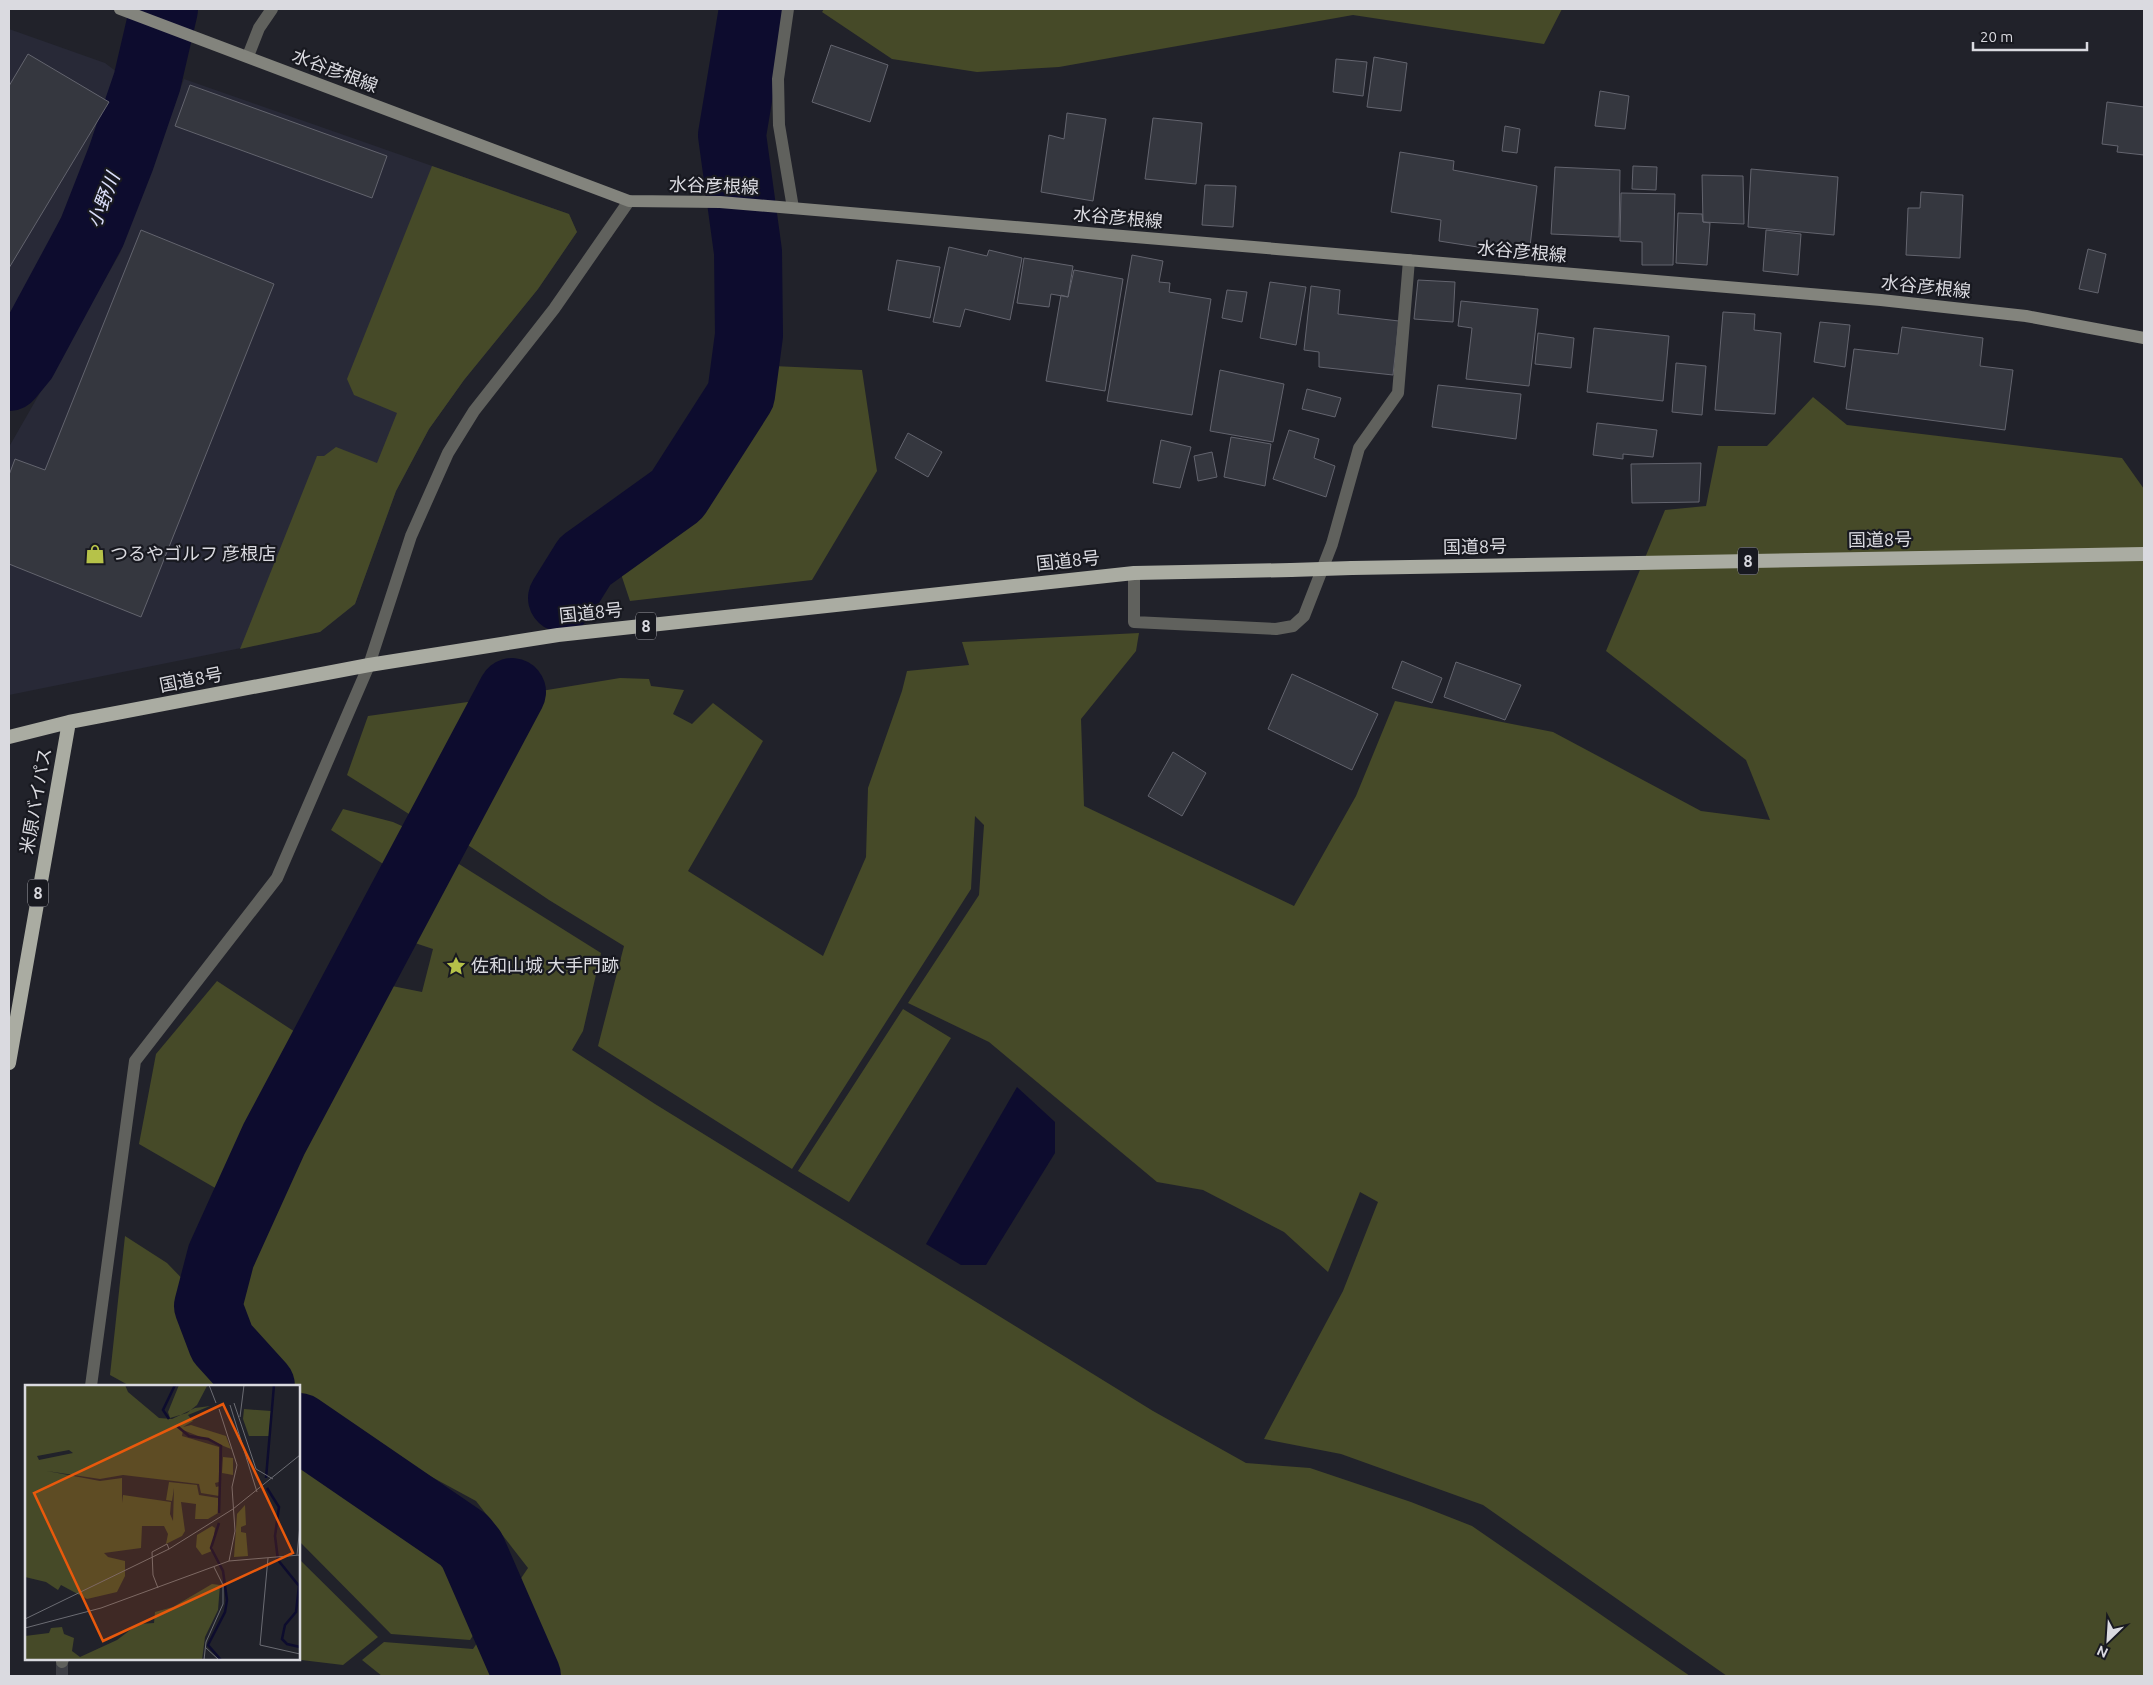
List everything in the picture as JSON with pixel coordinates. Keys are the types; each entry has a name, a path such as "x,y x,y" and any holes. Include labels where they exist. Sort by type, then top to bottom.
{"highway":[{"name":"国道8号","path":"9,737 69,722 369,665 558,635 1134,573 2144,554"},
{"name":"米原バイパス","path":"9,1063 69,722"}],"main road":[{"name":"水谷彦根線","path":"120,9 630,201 720,202 1891,301 2026,316 2144,338"}],"street":[{"path":"248,56 259,28 272,9"},
{"path":"788,9 778,79 779,125 793,208"},
{"path":"91,1385 134,1061 277,878 369,665 411,536 448,453 474,411 554,309 630,201"},
{"path":"1134,573 1134,622 1276,629 1293,626 1304,616 1332,544 1359,448 1398,393 1408,260"}],"shaded area":[{"path":"9,29 105,63 117,72 114,95 87,163 31,281 9,315"},
{"path":"184,79 569,214 577,232 538,289 464,380 429,429 396,491 355,604 320,632 9,695 9,447 120,253"},
{"path":"1017,1087 1055,1122 1055,1153 986,1265 961,1265 926,1244"}],"green space":[{"path":"824,9 1562,9 1544,44 1353,15 1059,67 977,72 892,59 822,12"},
{"path":"432,166 569,214 577,232 538,289 464,380 429,429 396,491 355,604 320,632 240,649 317,456 324,456 336,447 377,463 397,413 354,395 347,379"},
{"path":"751,365 862,370 877,471 812,580 630,601 618,565"},
{"path":"1813,397 1847,425 2122,458 2144,489 2144,1676 1727,1676 1483,1505 1341,1454 1264,1439 1343,1291 1378,1202 1360,1192 1328,1272 1284,1232 1203,1190 1157,1182 989,1042 908,1003 979,895 984,825 975,816 971,889 792,1169 598,1046 624,946 549,900 453,835 529,693 620,678 649,679 651,686 684,690 673,714 692,724 713,703 763,741 688,871 823,956 866,857 868,788 902,691 907,671 969,665 962,642 1139,633 1136,651 1081,719 1084,806 1294,906 1356,796 1395,701 1553,732 1701,811 1770,820 1746,760 1606,651 1665,510 1706,506 1718,446 1767,446"},
{"path":"482,700 477,714 490,714 428,826 347,775 368,716"},
{"path":"343,809 393,822 422,835 400,875 331,830"},
{"path":"443,854 601,953 583,1031 572,1050 655,1104 1153,1411 1246,1463 1310,1468 1411,1502 1472,1526 1690,1676 382,1676 362,1660 384,1642 473,1649 528,1568 476,1501 323,1418 300,1391 300,1385 294,1385 246,1329 233,1305 245,1263 260,1222 297,1140 382,984 422,992 433,949 394,936"},
{"path":"217,981 315,1045 236,1200 139,1144 156,1054"},
{"path":"903,1009 951,1038 849,1202 798,1171"},
{"path":"125,1236 167,1263 198,1295 195,1310 210,1349 245,1385 128,1385 110,1375"},
{"path":"300,1440 458,1552 486,1616 470,1640 391,1634 300,1542"},
{"path":"300,1560 378,1637 343,1665 300,1660"}],"building":[{"path":"831,45 888,65 870,122 812,102"},
{"path":"28,54 109,102 9,268 9,86"},
{"path":"1374,57 1407,63 1401,111 1367,107"},
{"path":"1336,59 1367,62 1363,96 1333,92"},
{"path":"190,85 387,156 372,198 175,126"},
{"path":"1600,91 1629,96 1625,129 1595,126"},
{"path":"2107,102 2144,107 2144,155 2117,152 2118,146 2102,144"},
{"path":"1067,113 1106,119 1093,201 1041,192 1049,135 1064,139"},
{"path":"1153,118 1202,123 1196,184 1145,179"},
{"path":"1505,126 1520,129 1517,153 1502,151"},
{"path":"1400,152 1454,161 1453,170 1537,186 1529,255 1439,241 1441,220 1391,212"},
{"path":"1633,166 1657,167 1656,190 1632,189"},
{"path":"1555,167 1620,170 1619,237 1551,234"},
{"path":"1751,169 1838,177 1834,235 1748,227"},
{"path":"1702,175 1743,176 1744,224 1703,222"},
{"path":"1205,185 1236,186 1233,227 1202,225"},
{"path":"1921,192 1963,195 1960,258 1906,255 1908,208 1920,208"},
{"path":"1621,193 1675,194 1673,265 1642,265 1642,242 1620,241"},
{"path":"1678,213 1702,214 1703,222 1710,223 1707,265 1676,263"},
{"path":"141,230 274,284 141,617 9,564 9,475 15,459 45,470"},
{"path":"1766,230 1801,234 1798,275 1763,271"},
{"path":"949,247 987,256 989,250 1022,258 1010,320 965,309 960,327 933,322"},
{"path":"2088,249 2106,254 2098,293 2079,289"},
{"path":"1132,255 1163,261 1159,282 1170,283 1169,292 1211,299 1192,415 1107,401"},
{"path":"1024,258 1073,266 1068,297 1051,294 1049,307 1017,303"},
{"path":"897,260 940,267 930,318 888,310"},
{"path":"1074,270 1123,279 1105,391 1046,381 1061,295 1068,297"},
{"path":"1418,280 1455,282 1453,322 1414,319"},
{"path":"1270,282 1306,287 1296,345 1260,338"},
{"path":"1311,286 1340,290 1338,314 1399,321 1393,375 1319,367 1319,352 1304,350"},
{"path":"1227,290 1247,292 1242,322 1222,318"},
{"path":"1461,301 1538,309 1529,386 1466,379 1472,328 1458,326"},
{"path":"1723,312 1755,314 1754,330 1781,333 1775,414 1715,410"},
{"path":"1820,322 1850,325 1845,367 1814,362"},
{"path":"1902,327 1983,338 1980,366 2013,370 2005,430 1846,409 1854,349 1898,354"},
{"path":"1594,328 1669,336 1663,401 1587,392"},
{"path":"1538,333 1574,338 1571,368 1535,364"},
{"path":"1676,363 1706,366 1702,415 1672,412"},
{"path":"1220,370 1284,384 1273,442 1210,431"},
{"path":"1438,385 1521,394 1516,439 1432,427"},
{"path":"1307,389 1341,398 1335,417 1302,409"},
{"path":"1597,423 1657,430 1653,457 1623,454 1623,459 1593,455"},
{"path":"1289,430 1319,439 1314,458 1335,466 1326,497 1273,479"},
{"path":"908,433 942,452 928,477 895,458"},
{"path":"1231,437 1271,444 1265,486 1224,477"},
{"path":"1161,440 1191,447 1180,488 1153,483"},
{"path":"1212,452 1217,477 1198,481 1194,456"},
{"path":"1701,463 1699,502 1632,503 1631,464"},
{"path":"1402,661 1442,678 1432,703 1392,688"},
{"path":"1456,662 1521,685 1505,720 1444,697"},
{"path":"1292,674 1378,714 1352,770 1268,729"},
{"path":"1173,752 1206,773 1182,816 1148,796"}],"waterway":[{"name":"小野川","path":"9,377 23,360 92,232 121,158 147,82 164,9"},
{"path":"562,598 585,561 677,495 741,395 749,335 748,252 732,135 753,9"},
{"path":"260,1385 222,1343 208,1306 221,1256 274,1139 512,692"},
{"path":"300,1428 464,1540 472,1550 527,1676"}],"tunnel":[{"path":"62,1662 62,1676"}],"place":[{"name":"つるやゴルフ 彦根店","path":"95,554"},
{"name":"佐和山城 大手門跡","path":"456,966"}]}
